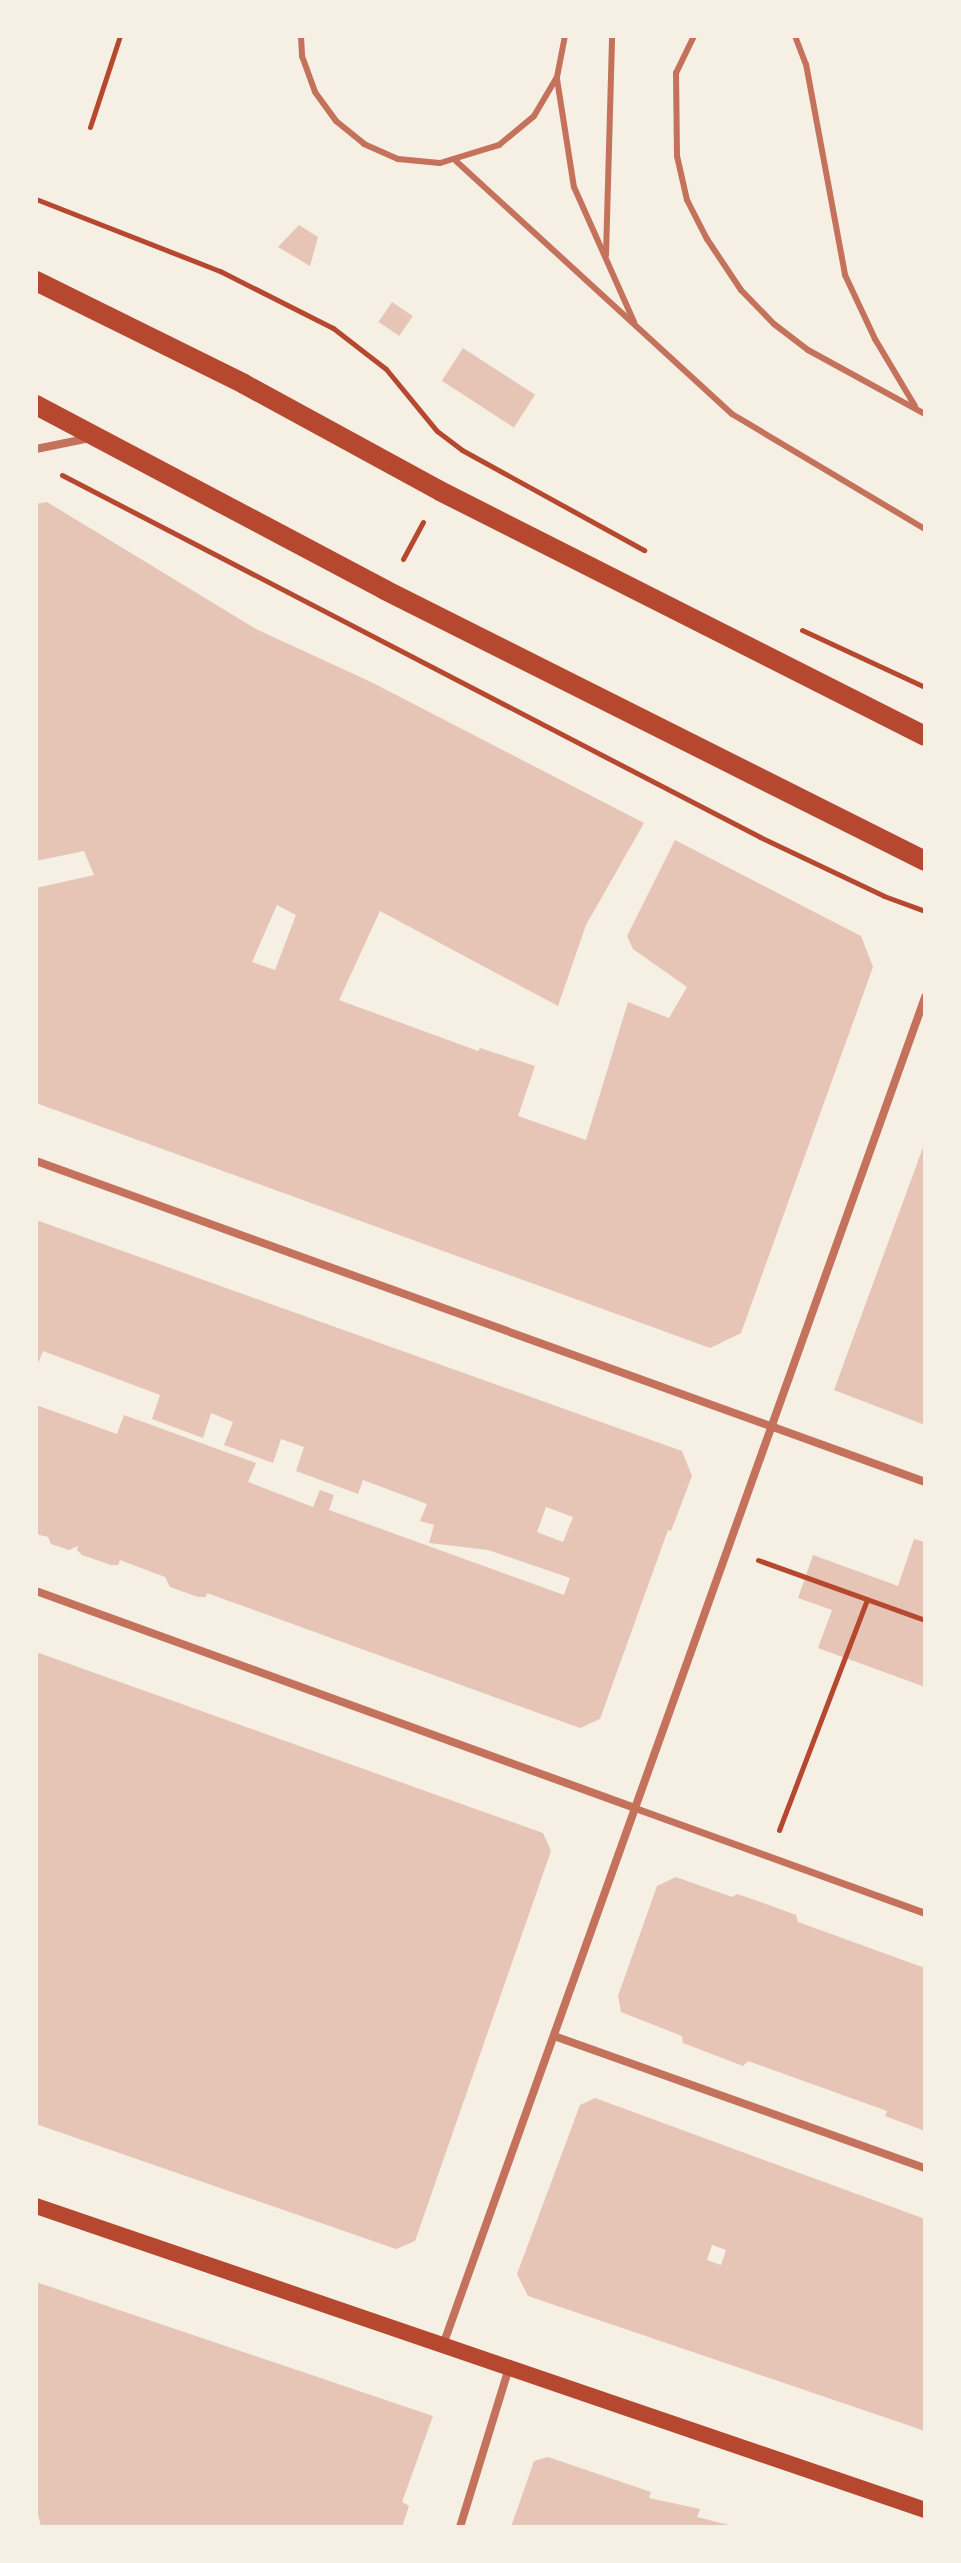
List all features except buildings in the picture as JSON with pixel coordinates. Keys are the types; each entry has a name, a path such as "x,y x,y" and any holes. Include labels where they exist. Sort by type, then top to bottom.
{"main road":[{"path":"36,281 244,384 440,491 925,736"},
{"path":"36,405 385,590 925,861"},
{"path":"36,2206 925,2510"}],"street":[{"path":"36,449 95,437"},
{"path":"443,2345 925,997"},
{"path":"36,1161 925,1482"},
{"path":"36,1591 925,1913"},
{"path":"554,2036 925,2168"},
{"path":"460,2527 509,2368"}],"lane":[{"path":"301,36 302,56 315,92 336,121 364,144 398,159 456,161 499,145 534,116 557,77 565,36"},
{"path":"606,259 612,36"},
{"path":"694,36 676,73 677,156 687,200 707,239 741,290 774,324 808,350 925,414"},
{"path":"795,36 806,64 845,275 875,339 917,409"},
{"path":"557,77 574,187 636,325"},
{"path":"456,161 732,414 925,529"}],"path":[{"path":"90,127 120,36"},
{"path":"36,199 220,271 333,328 386,369 437,431 462,450 652,555"},
{"path":"385,590 462,450"},
{"path":"50,469 760,837 884,896 925,911"},
{"path":"801,629 925,687"},
{"path":"758,1560 925,1620"},
{"path":"769,1856 867,1599"}]}
